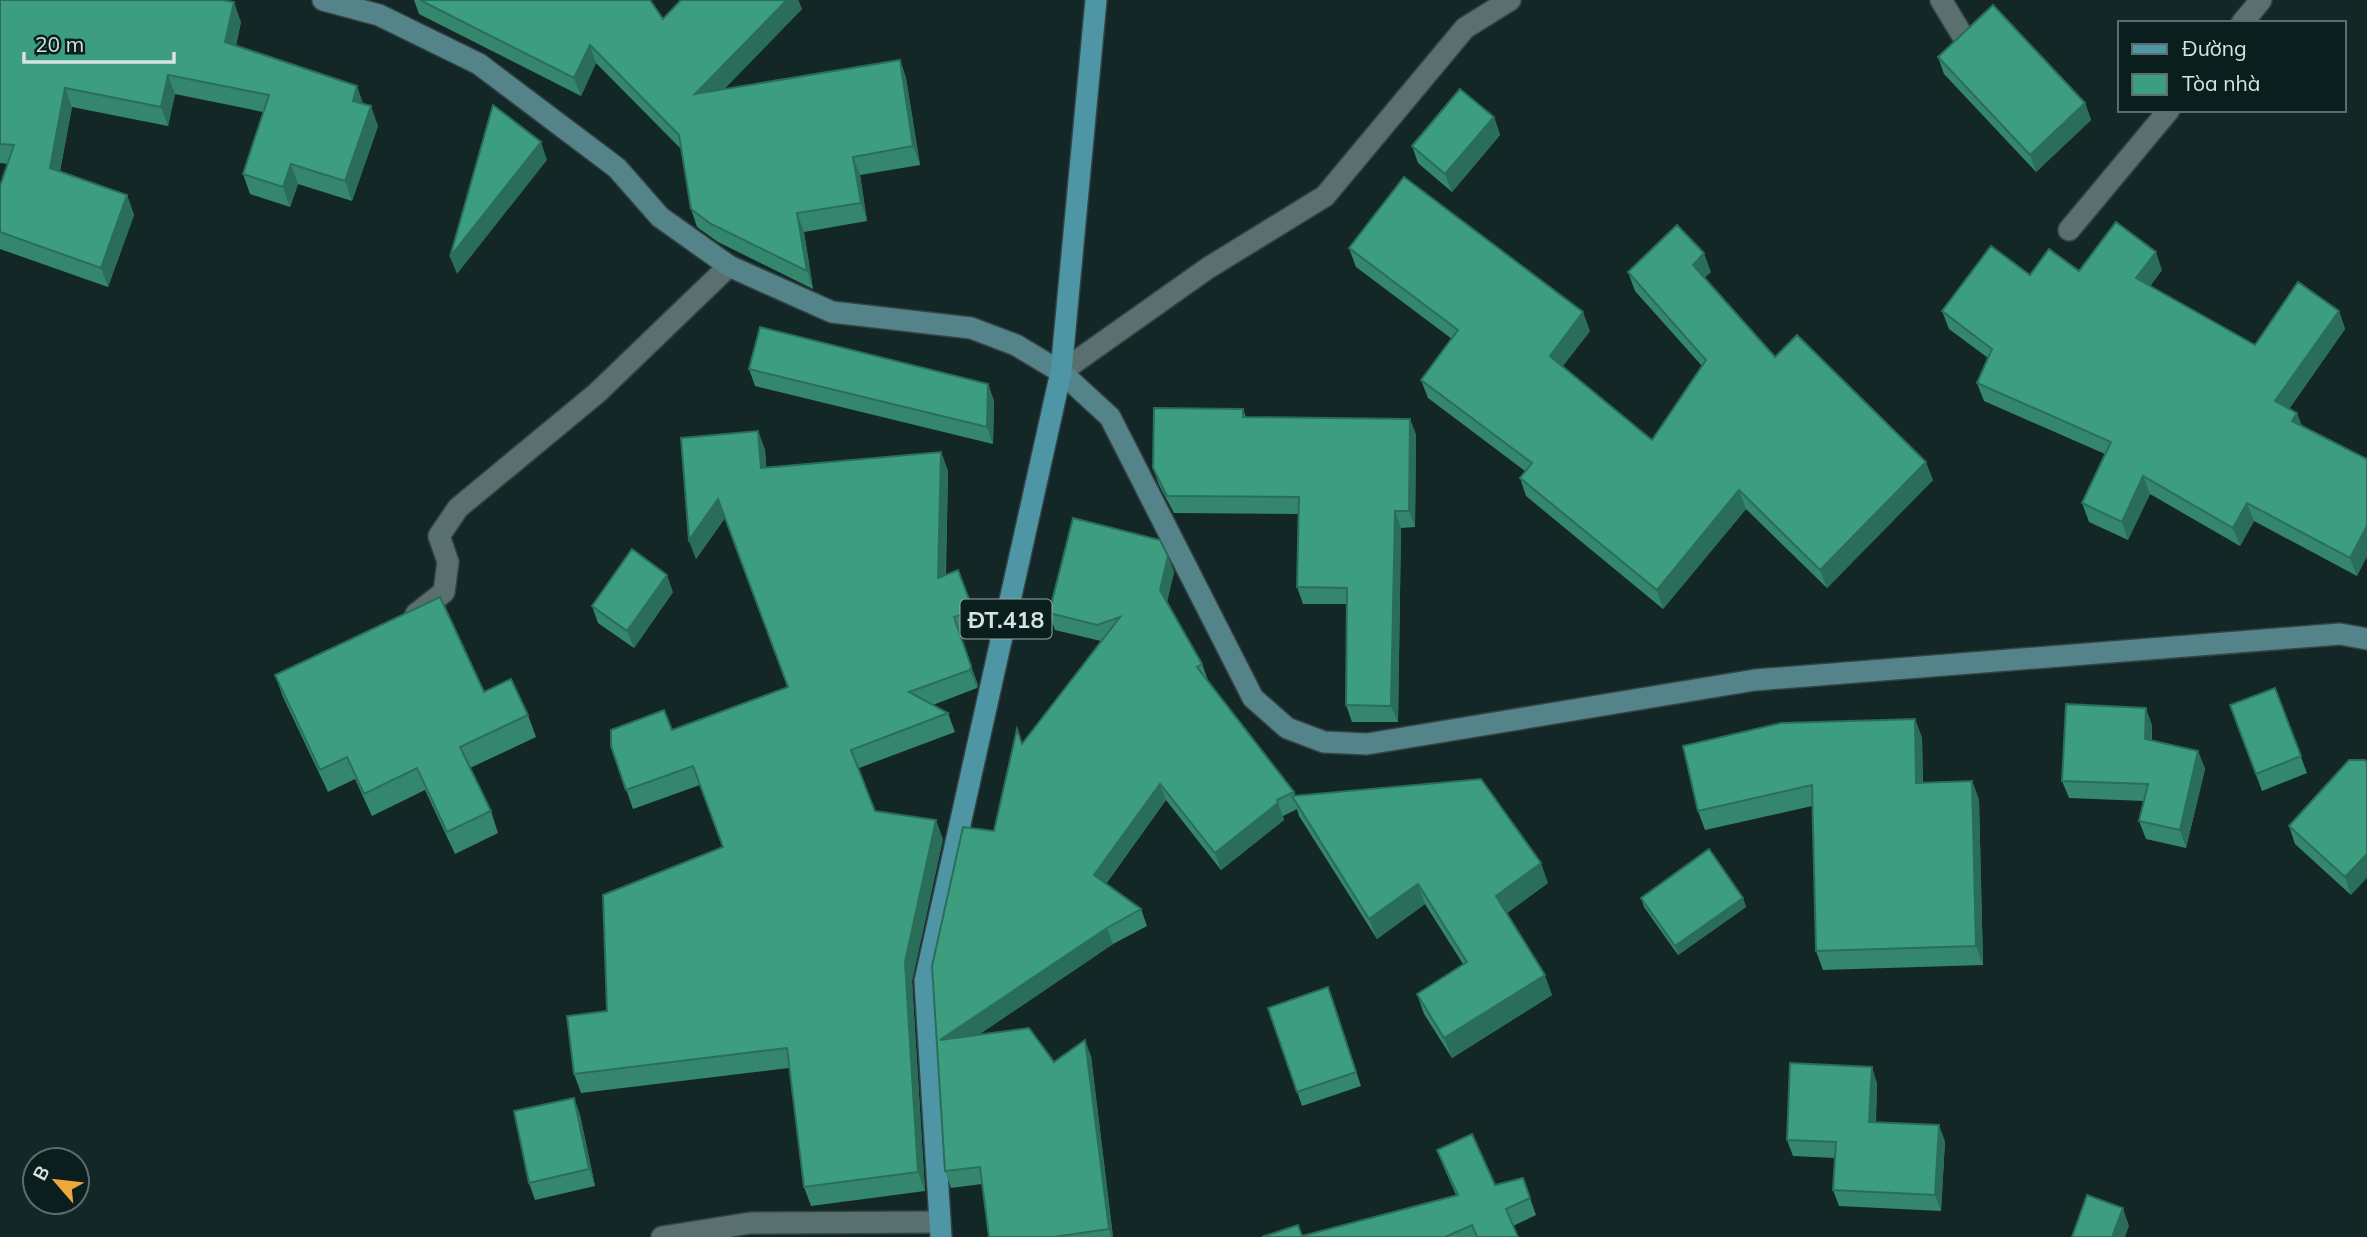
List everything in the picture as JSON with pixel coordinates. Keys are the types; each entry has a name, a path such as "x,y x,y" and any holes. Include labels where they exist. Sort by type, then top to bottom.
{"main road":[{"name":"ĐT.418","path":"940,1229 925,981 1061,372 1096,0"}],"street":[{"path":"323,0 379,15 479,64 617,168 660,217 729,266 832,312 971,328 1016,345 1061,372 1110,417 1253,698 1287,728 1324,742 1367,744 1755,680 2340,634 2367,639"},
{"path":"1061,372 1208,268 1325,196 1465,28 1510,0"},
{"path":"1941,0 1964,38"},
{"path":"2244,21 2261,0"},
{"path":"2069,230 2167,112"},
{"path":"416,614 444,593 448,562 439,536 458,508 597,393 729,266"},
{"path":"662,1237 750,1223 940,1229"}],"building":[{"path":"0,0 234,2 225,42 357,86 353,101 371,106 345,181 291,164 283,187 243,174 269,95 168,75 161,107 65,88 50,168 127,195 101,268 0,232 0,186 14,145 0,144"},
{"path":"420,0 650,0 663,19 681,0 787,0 695,94 900,60 913,146 853,157 861,203 797,213 807,271 711,224 691,209 679,135 590,45 574,78"},
{"path":"1993,5 2085,103 2030,155 1938,57"},
{"path":"1460,89 1494,117 1445,174 1412,146"},
{"path":"493,105 541,142 450,257"},
{"path":"1404,177 1583,312 1550,356 1652,440 1706,360 1628,272 1677,225 1704,253 1693,265 1775,357 1797,335 1926,462 1820,570 1739,490 1657,590 1520,478 1532,463 1421,380 1458,330 1349,248"},
{"path":"2116,222 2156,252 2136,278 2255,345 2298,282 2339,311 2275,401 2297,413 2292,421 2367,459 2367,526 2350,558 2247,503 2233,528 2143,476 2122,522 2082,503 2111,442 1977,383 1992,349 1942,311 1991,246 2030,275 2049,249 2079,271"},
{"path":"760,327 988,384 987,427 749,369"},
{"path":"1154,408 1243,409 1243,417 1410,419 1409,511 1395,511 1391,706 1346,705 1347,588 1297,587 1299,497 1167,496 1153,468"},
{"path":"758,431 761,468 941,452 938,578 958,570 973,610 954,617 971,666 970,670 909,692 948,713 851,750 875,811 936,820 905,962 918,1172 804,1187 787,1048 574,1074 567,1016 607,1011 603,895 723,847 693,766 626,790 611,746 611,730 664,710 672,730 788,687 718,499 689,540 681,438"},
{"path":"1073,518 1160,540 1168,556 1160,590 1202,664 1197,667 1294,792 1277,800 1278,803 1215,853 1160,784 1094,875 1141,909 1107,928 940,1040 1029,1028 1054,1062 1085,1040 1109,1229 1053,1237 989,1237 980,1167 945,1171 932,966 963,827 994,831 1017,729 1022,744 1120,617 1097,625 1049,613"},
{"path":"632,549 667,575 627,631 592,606"},
{"path":"440,597 484,692 511,679 528,715 460,747 491,811 447,832 417,768 364,794 347,757 320,770 275,675"},
{"path":"2275,688 2301,756 2256,774 2230,705"},
{"path":"2066,704 2146,708 2145,739 2198,751 2180,830 2139,821 2148,784 2062,781"},
{"path":"1915,719 1916,783 1972,781 1976,946 1816,951 1812,785 1698,811 1683,746 1781,723"},
{"path":"2349,760 2367,762 2367,854 2345,877 2289,826"},
{"path":"1481,779 1541,863 1496,896 1545,975 1444,1038 1417,994 1467,962 1418,884 1369,919 1292,796"},
{"path":"1709,849 1743,898 1675,946 1641,898"},
{"path":"1328,987 1356,1072 1297,1092 1268,1008"},
{"path":"1790,1063 1872,1067 1869,1122 1939,1125 1935,1195 1833,1190 1836,1142 1787,1140"},
{"path":"574,1098 589,1169 529,1183 514,1111"},
{"path":"1472,1134 1495,1185 1523,1178 1530,1198 1506,1209 1518,1237 1477,1237 1472,1225 1445,1237 1262,1237 1298,1225 1302,1236 1458,1195 1437,1150"},
{"path":"2087,1195 2123,1208 2112,1237 2072,1237"}]}
